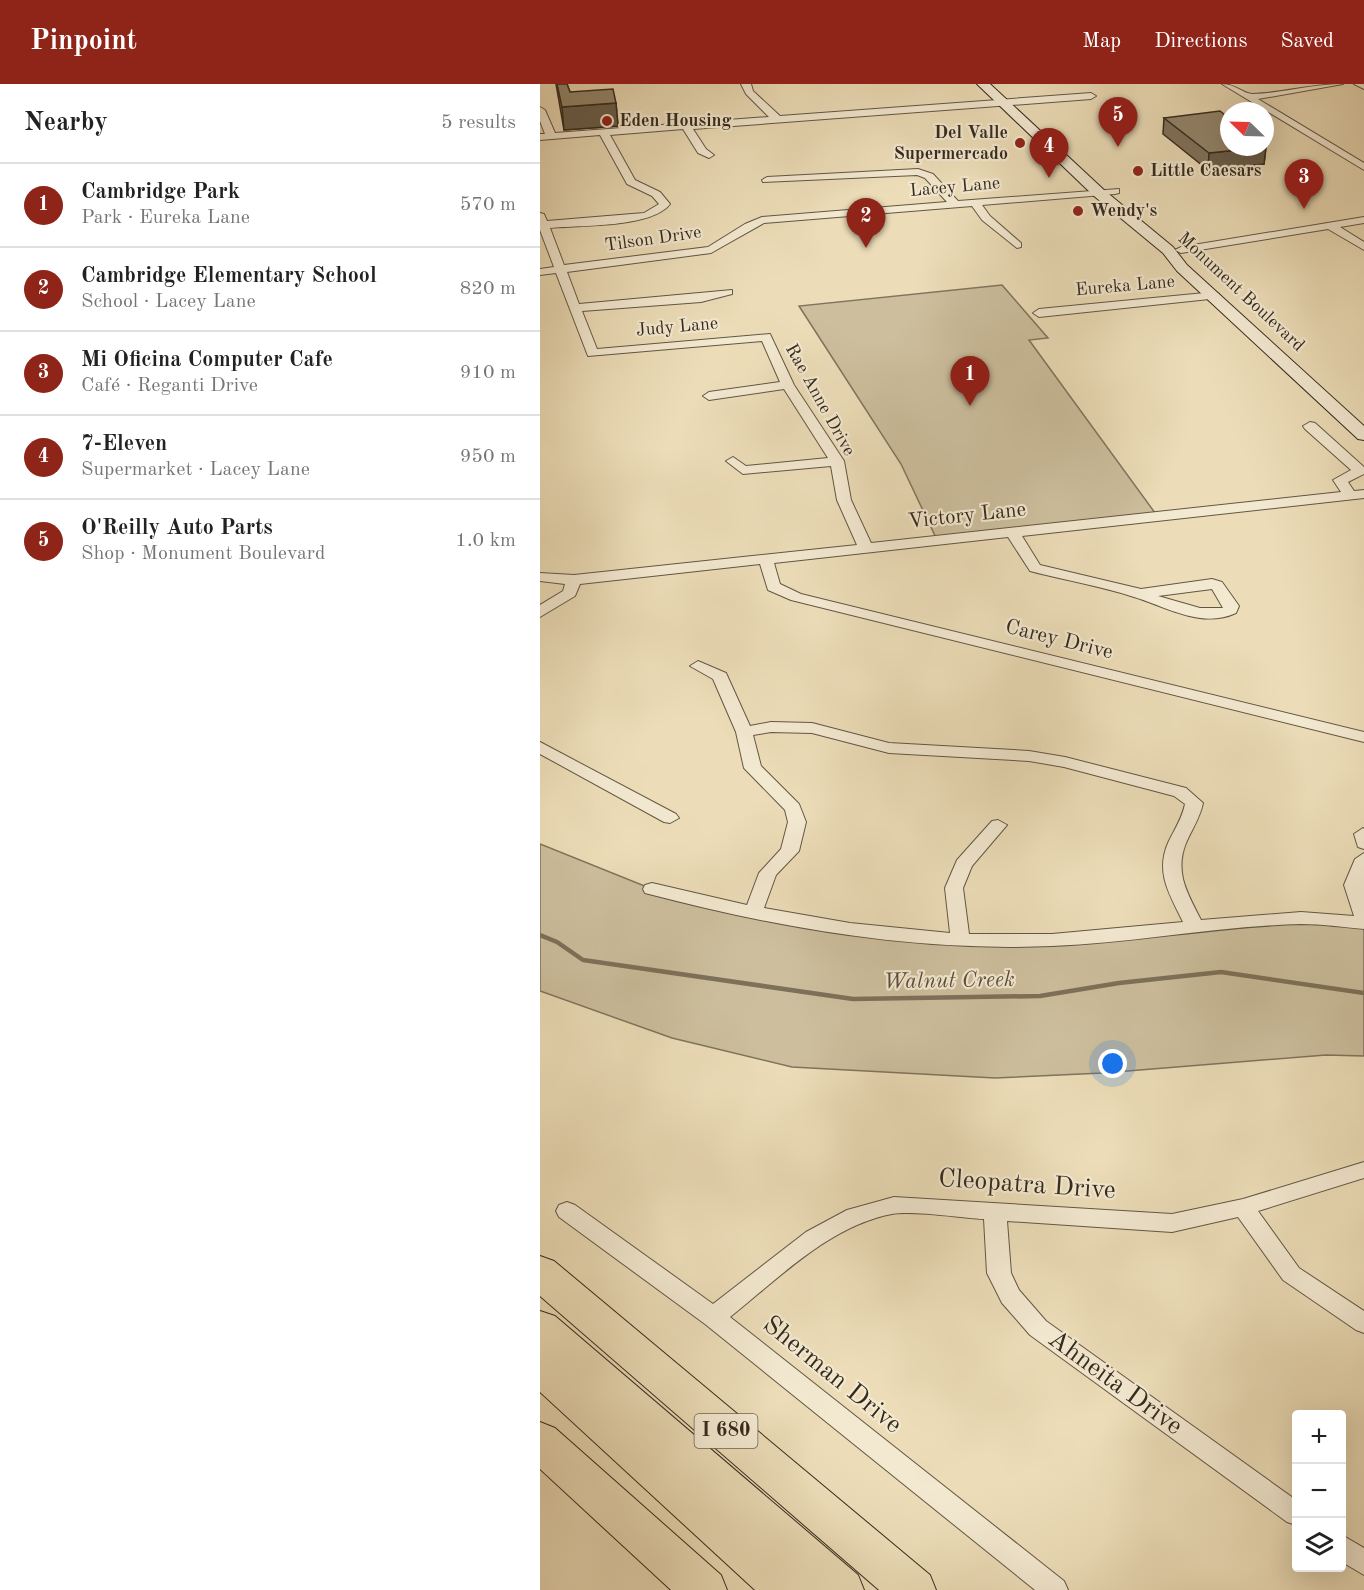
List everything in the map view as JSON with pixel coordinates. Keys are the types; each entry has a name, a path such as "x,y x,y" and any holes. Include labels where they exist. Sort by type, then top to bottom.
{"highway":[{"name":"I 680","path":"540,1272 913,1590"},
{"name":"I 680","path":"540,1328 841,1590"},
{"path":"540,1366 788,1590"},
{"path":"540,1441 704,1590"}],"main road":[{"name":"Monument Boulevard","path":"983,84 1100,193 1168,250 1182,268 1364,435"},
{"name":"Monument Boulevard","path":"1002,84 1036,116 1044,128 1364,415"}],"street":[{"path":"746,84 749,92 778,120"},
{"path":"1227,84 1364,166"},
{"path":"1249,97 1338,84"},
{"path":"1359,84 1364,86"},
{"path":"540,137 1091,96"},
{"path":"540,110 551,136"},
{"path":"690,126 688,130 702,151 709,155"},
{"path":"604,133 630,182 656,194 664,200 665,204 659,211 646,216 542,220 574,308 701,298 728,292"},
{"path":"767,180 918,172 929,176 955,204"},
{"name":"Lacey Lane","path":"762,220 1115,191"},
{"path":"975,202 986,218 1017,245"},
{"name":"Tilson Drive","path":"540,272 711,250 732,241 747,225 762,220"},
{"path":"1181,250 1364,220"},
{"path":"1330,226 1364,247"},
{"name":"Eureka Lane","path":"1039,313 1215,296"},
{"name":"Judy Lane","path":"574,308 592,353 766,337"},
{"name":"Rae Anne Drive","path":"766,337 788,386 837,461 844,500 866,548"},
{"path":"709,396 788,386"},
{"path":"1311,426 1360,471 1340,480 1357,495"},
{"path":"733,461 743,470 837,461"},
{"name":"Victory Lane","path":"540,577 574,580 1357,495"},
{"path":"1012,532 1035,568 1141,594 1155,602 1216,616 1231,610 1231,606 1217,585 1212,584 1141,594"},
{"name":"Carey Drive","path":"766,560 773,587 796,597 1364,737"},
{"path":"540,612 570,593 574,580"},
{"path":"698,666 720,676 744,732 753,768 793,808 797,822 790,851 768,873 753,914"},
{"path":"744,732 771,727 812,728 889,748 1029,756 1065,762 1180,792 1194,804 1176,846 1172,861 1172,883 1196,927"},
{"path":"540,747 670,818"},
{"path":"960,940 954,888 963,864 998,825"},
{"path":"1364,859 1353,885 1364,916"},
{"path":"652,889 753,914 844,930 960,940 1052,940 1303,918 1364,923"},
{"name":"Cleopatra Drive","path":"713,1317 814,1238 855,1216 894,1205 1172,1223 1243,1207 1364,1170"},
{"path":"1243,1207 1291,1274 1364,1323"},
{"name":"Sherman Drive","path":"567,1211 713,1317 1055,1590"},
{"name":"Ahneita Drive","path":"995,1212 999,1272 1010,1296 1038,1328 1292,1511"},
{"path":"1346,1550 1364,1563"}],"shaded area":[{"path":"1002,285 1048,338 1029,340 1158,517 937,540 901,464 799,306"},
{"path":"540,844 652,889 753,914 960,940 1303,918 1364,923 1364,1056 1326,1055 1103,1073 995,1078 792,1067 672,1038 540,991"}],"building":[{"path":"557,84 567,84 570,92 613,89 616,103 562,107"},
{"path":"1220,111 1220,152 1209,153 1164,118"}],"waterway":[{"name":"Walnut Creek","path":"540,935 557,942 583,960 853,999 1040,996 1119,983 1221,972 1364,993"}],"place":[{"name":"Eden Housing","path":"607,121"},
{"name":"Del Valle Supermercado","path":"1020,143"},
{"name":"O'Reilly Auto Parts","path":"1118,147"},
{"name":"Little Caesars","path":"1138,171"},
{"name":"7-Eleven","path":"1049,178"},
{"name":"Mi Oficina Computer Cafe","path":"1304,209"},
{"name":"Wendy's","path":"1078,211"},
{"name":"Cambridge Elementary School","path":"866,248"},
{"name":"Cambridge Park","path":"970,406"}]}
